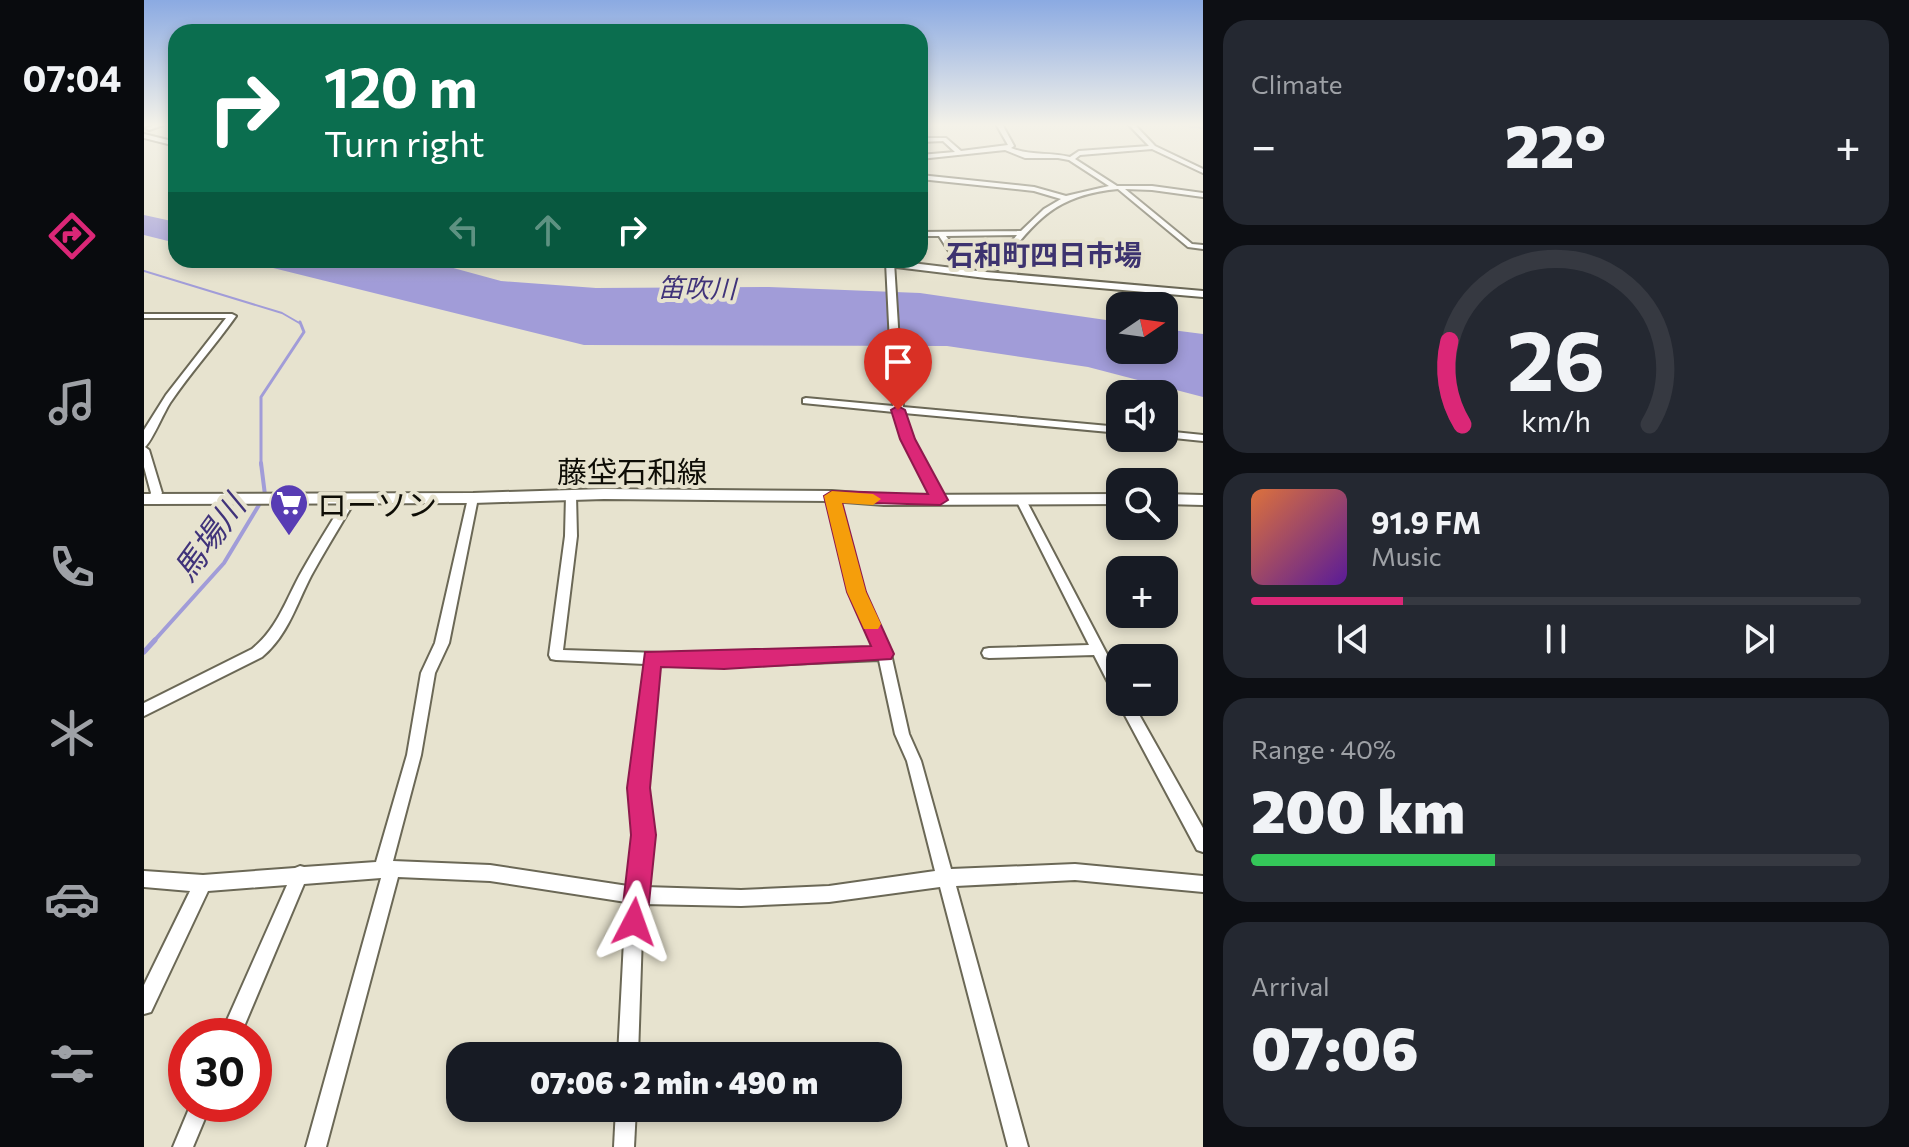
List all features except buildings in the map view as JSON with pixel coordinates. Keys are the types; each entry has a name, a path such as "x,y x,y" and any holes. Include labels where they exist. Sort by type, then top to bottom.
{"main road":[{"path":"918,268 1203,294"},
{"name":"藤垈石和線","path":"148,499 571,495 1106,499"},
{"path":"1178,499 1202,500"}],"street":[{"path":"928,178 1034,189 1066,198 1118,188 1152,186 1203,195"},
{"path":"1101,178 1190,246 1203,247"},
{"path":"1189,193 1203,188"},
{"path":"995,267 1023,233 1066,198"},
{"path":"941,233 957,257"},
{"path":"928,234 1023,233"},
{"path":"890,268 898,408 907,439 940,500"},
{"path":"144,316 232,316 207,353 178,386 144,447 157,493 148,499"},
{"path":"806,401 1106,429"},
{"path":"1178,435 1203,438"},
{"path":"571,495 571,536 556,655 724,661 884,654"},
{"path":"832,496 857,592 884,654 902,734 914,761 1018,1147"},
{"path":"316,1147 414,755 428,673 442,643 473,498"},
{"path":"144,710 257,653 272,642 285,624 304,579 351,499"},
{"path":"1021,500 1106,665"},
{"path":"989,653 1098,650"},
{"path":"629,1042 635,895 644,835 638,788 652,658"},
{"path":"1133,716 1203,844"},
{"path":"144,879 203,883 387,869 490,873 635,895 741,898 814,895 946,878 1075,872 1203,884"},
{"path":"238,1018 300,874"},
{"path":"144,1005 203,883"},
{"path":"183,1147 193,1122"},
{"path":"624,1147 625,1122"}],"shaded area":[{"path":"144,215 168,220 168,241 144,235"},
{"path":"273,268 453,268 501,281 596,288 769,287 920,293 1106,320 1106,364 1178,364 1178,331 1203,334 1203,397 1178,390 1178,380 1138,380 1088,367 947,346 584,345"}],"waterway":[{"name":"馬場川","path":"144,271 282,313 301,324"},
{"name":"馬場川","path":"261,463 261,397 304,332 301,324"},
{"name":"馬場川","path":"153,642 224,563 265,495 261,463"},
{"name":"馬場川","path":"144,652 155,640"}],"slow traffic":[{"path":"871,624 857,592 832,496 873,499"}],"place":[{"name":"ローソン","path":"289,537"}],"district":[{"name":"石和町四日市場","path":"1044,254"}],"route":[{"path":"634,922 644,835 638,788 652,658 724,661 884,654 857,592 832,496 940,500 907,439 898,410"}],"water label":[{"name":"笛吹川","path":"697,287"}]}
